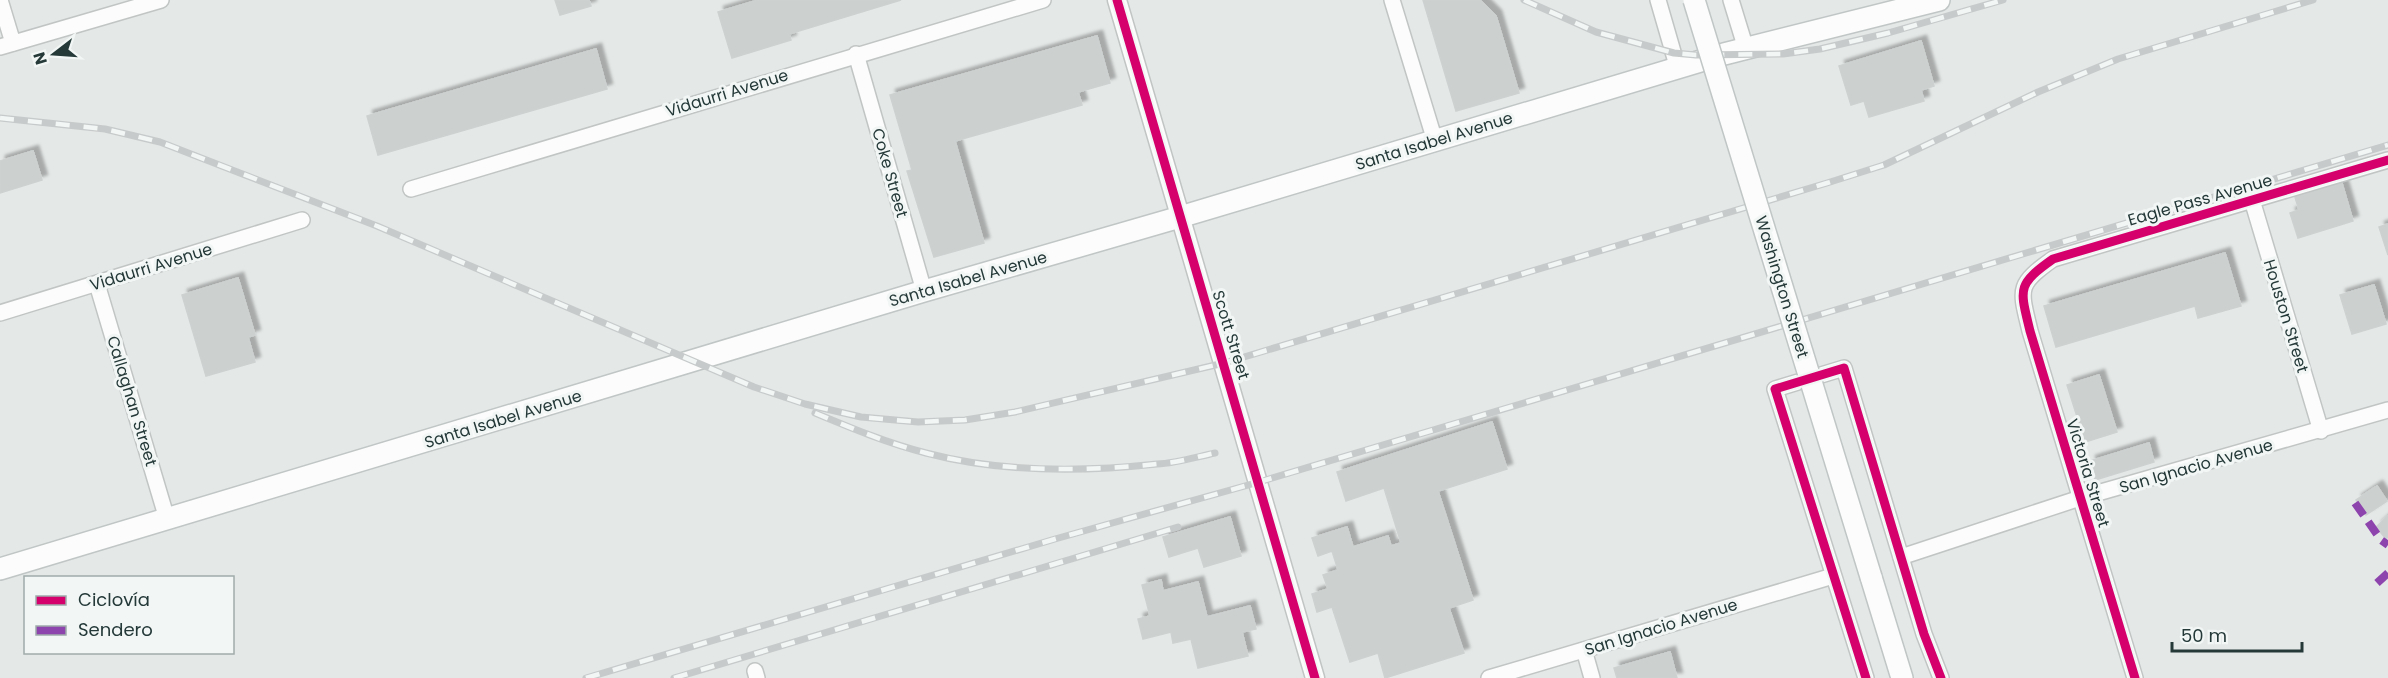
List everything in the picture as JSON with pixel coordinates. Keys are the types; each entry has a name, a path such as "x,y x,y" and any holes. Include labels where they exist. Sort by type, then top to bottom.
{"main road":[{"name":"Washington Street","path":"1694,0 1902,678"},
{"name":"Santa Isabel Avenue","path":"0,569 924,291 1746,49 1939,0"}],"street":[{"path":"0,0 6,45 161,0"},
{"name":"Vidaurri Avenue","path":"411,189 856,54 1043,0"},
{"name":"Scott Street","path":"1117,0 1315,678"},
{"path":"1392,0 1435,141"},
{"path":"1658,0 1678,69"},
{"path":"1731,0 1746,49"},
{"name":"Coke Street","path":"856,54 924,291"},
{"name":"Eagle Pass Avenue","path":"2027,279 2053,259 2388,160"},
{"name":"Houston Street","path":"2252,200 2321,431"},
{"name":"Vidaurri Avenue","path":"0,313 302,220"},
{"name":"Victoria Street","path":"2027,279 2022,296 2030,331 2135,677"},
{"name":"Callaghan Street","path":"97,284 167,519"},
{"path":"1866,678 1776,389 1844,368 1924,634 1941,678"},
{"name":"San Ignacio Avenue","path":"1901,557 2080,498 2388,410"},
{"name":"San Ignacio Avenue","path":"1489,678 1833,576"},
{"path":"1584,650 1592,678"}],"building":[{"path":"555,0 589,0 591,6 560,15"},
{"path":"758,0 901,0 789,34 791,40 732,58 718,12"},
{"path":"1423,0 1480,0 1496,16 1519,93 1456,111"},
{"path":"1097,36 1110,83 1078,92 1082,105 955,141 984,243 934,257 907,171 912,170 890,95"},
{"path":"1921,41 1934,86 1921,90 1924,101 1869,117 1864,101 1851,105 1839,66"},
{"path":"596,49 607,89 378,155 367,116"},
{"path":"33,151 42,180 0,193 0,161"},
{"path":"2341,180 2353,221 2298,238 2290,213 2299,210 2294,194"},
{"path":"2388,224 2388,255 2379,227"},
{"path":"2225,253 2241,306 2198,318 2195,306 2056,347 2044,306"},
{"path":"238,278 255,335 248,337 255,362 206,376 182,295"},
{"path":"2374,285 2386,324 2352,334 2340,295"},
{"path":"2099,375 2117,432 2085,442 2067,385"},
{"path":"1492,422 1507,469 1438,491 1473,600 1449,608 1464,653 1385,678 1378,653 1350,662 1332,607 1317,612 1312,594 1328,589 1323,575 1338,570 1332,551 1318,556 1312,538 1347,527 1353,547 1388,536 1391,546 1401,543 1384,488 1346,501 1337,472"},
{"path":"2149,443 2154,462 2095,480 2090,461"},
{"path":"2377,486 2387,501 2366,515 2356,500"},
{"path":"2388,516 2388,537 2386,539 2376,527"},
{"path":"1230,517 1241,556 1204,567 1198,548 1169,557 1163,537"},
{"path":"1161,580 1163,591 1198,582 1207,617 1250,606 1256,629 1242,632 1248,656 1198,668 1191,639 1173,643 1171,632 1143,639 1138,619 1150,616 1142,585"},
{"path":"1670,652 1677,678 1617,678 1614,668"}],"railway":[{"path":"1524,0 1596,32 1674,53 1696,55 1783,54 1820,49 1888,33 2003,0"},
{"path":"0,118 105,129 160,142 377,226 754,387 805,404 861,417 918,422 965,420 1015,412 1224,363 1827,183 1884,165 2038,92 2118,59 2313,0"},
{"path":"586,678 1055,539 1259,482 2388,145"},
{"path":"815,413 869,435 912,449 954,459 1011,467 1040,469 1128,467 1171,462 1215,453"},
{"path":"674,678 1178,527"}],"marked path":[{"path":"2355,503 2381,540 2388,545"},
{"path":"2377,583 2388,573"}],"cycle path":[{"path":"1117,0 1315,678"},
{"path":"2135,678 2030,331 2023,297 2027,282 2032,275 2053,259 2388,160"},
{"path":"1866,678 1775,389 1844,368 1924,634 1941,678"}]}
